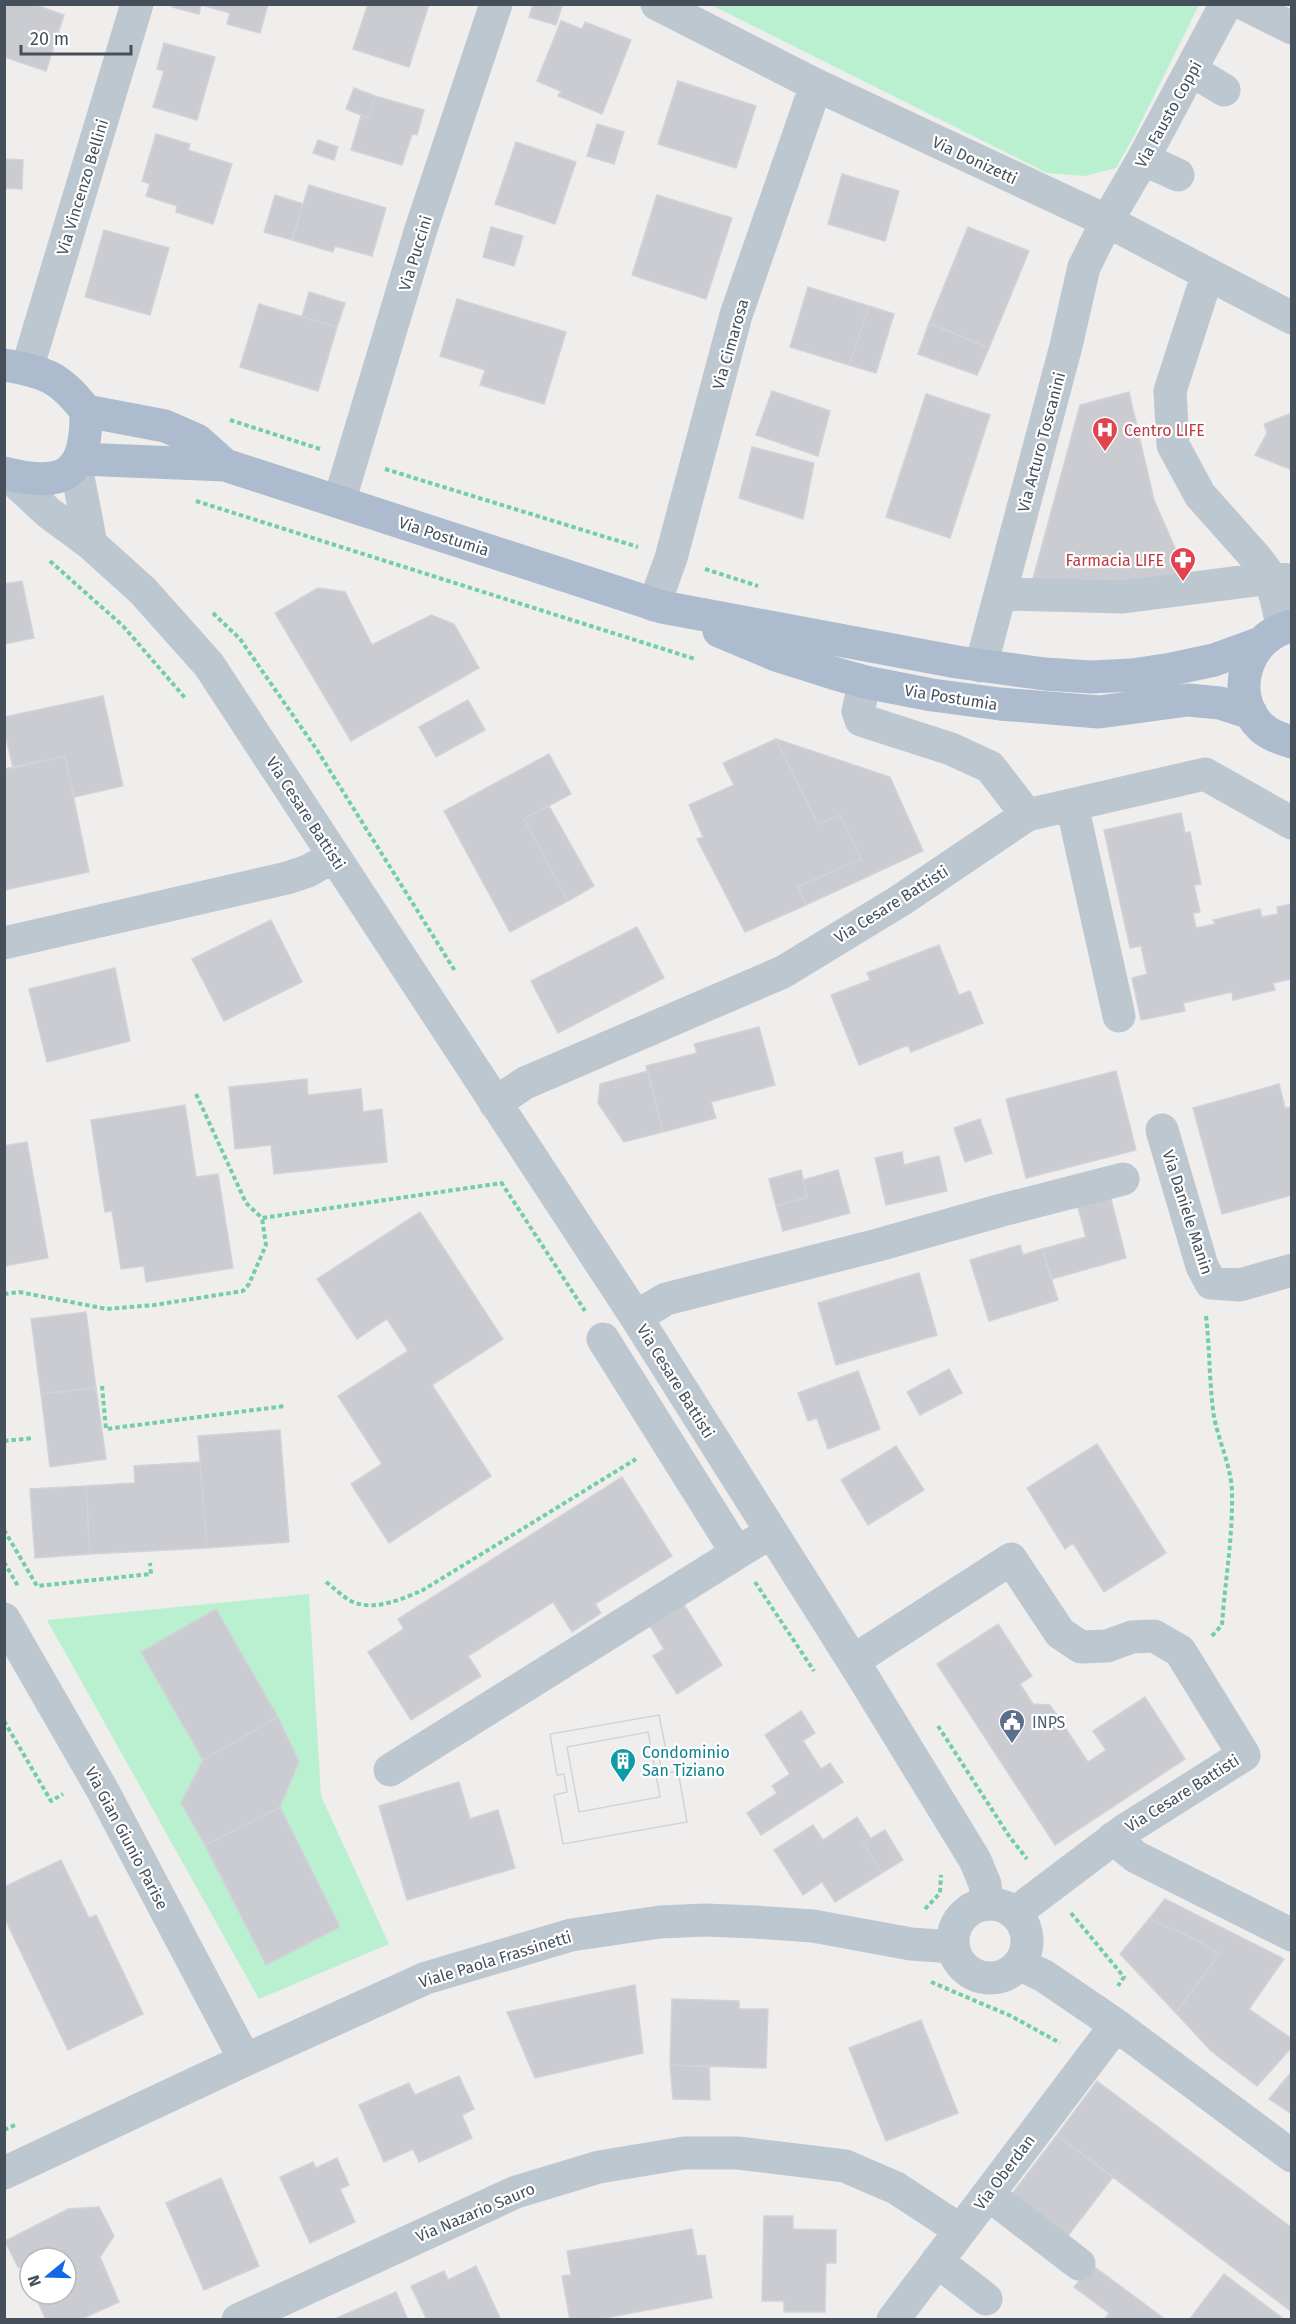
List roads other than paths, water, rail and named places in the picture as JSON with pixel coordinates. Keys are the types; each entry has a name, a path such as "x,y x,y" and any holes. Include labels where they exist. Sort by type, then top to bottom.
{"main road":[{"path":"16,367 57,380 86,411 87,436 78,462"},
{"name":"Via Postumia","path":"86,411 165,426 197,440 225,465"},
{"name":"Via Postumia","path":"6,474 31,480 54,479 78,462 225,465 658,606 776,655 865,682 932,695 1000,704 1099,712 1188,700 1220,703 1251,713 1262,728 1278,738 1292,742"},
{"name":"Via Postumia","path":"658,606 981,666 1091,677 1132,675 1214,660 1278,633"},
{"path":"1251,713 1243,690 1246,665 1278,633"}],"street":[{"name":"Via Vincenzo Bellini","path":"16,367 137,4"},
{"name":"Via Puccini","path":"339,502 421,230 496,4"},
{"name":"Via Donizetti","path":"657,4 816,85 1107,221 1208,276 1292,318"},
{"name":"Via Fausto Coppi","path":"1107,221 1226,4"},
{"path":"1244,4 1292,28"},
{"path":"1191,70 1224,90"},
{"name":"Via Cimarosa","path":"658,606 736,315 816,85"},
{"path":"1143,159 1178,175"},
{"name":"Via Arturo Toscanini","path":"981,666 1066,346 1084,267 1107,221"},
{"path":"1208,276 1170,391 1173,445 1200,495 1257,559 1281,579"},
{"path":"78,462 91,544"},
{"name":"Via Cesare Battisti","path":"6,474 49,513 91,544 142,591 209,665 636,1317 853,1661 975,1860 985,1884 1001,1908 1022,1922 1027,1944 1019,1964"},
{"path":"1001,594 1123,597 1220,583 1281,579"},
{"path":"1278,633 1281,579"},
{"path":"865,682 858,711 861,720 951,749 990,767 1028,815"},
{"name":"Via Cesare Battisti","path":"495,1103 525,1083 783,972 902,900 1028,815 1205,774 1292,823"},
{"path":"1072,805 1119,1016"},
{"path":"4,943 287,878 308,871 334,856"},
{"name":"Via Daniele Manin","path":"1162,1130 1202,1266 1211,1283 1240,1285 1292,1270"},
{"path":"636,1317 666,1299 1122,1179"},
{"path":"603,1339 737,1553"},
{"path":"390,1770 770,1532"},
{"name":"Via Cesare Battisti","path":"853,1661 1011,1559 1060,1633 1081,1647 1107,1646 1132,1637 1154,1636 1180,1652 1244,1755 1001,1908 975,1906 957,1923 953,1934 953,1947"},
{"name":"Via Gian Giunio Parise","path":"14,1607 103,1791 245,2060"},
{"path":"1113,1838 1136,1857 1292,1935"},
{"name":"Viale Paola Frassinetti","path":"4,2173 426,1978 571,1935 660,1922 755,1922 813,1926 911,1944 953,1947"},
{"path":"953,1947 957,1959 964,1968 975,1975 999,1977 1010,1972 1019,1964 1044,1976 1116,2025 1292,2156"},
{"name":"Via Oberdan","path":"893,2319 1116,2025"},
{"name":"Via Nazario Sauro","path":"237,2319 516,2192 599,2168 684,2153 738,2153 845,2166 896,2188 960,2230"},
{"path":"988,2194 1079,2264"},
{"path":"937,2261 986,2298"}],"place":[{"name":"Centro LIFE","path":"1105,453"},
{"name":"Farmacia LIFE","path":"1183,583"},
{"name":"INPS","path":"1012,1745"},
{"name":"Condominio San Tiziano","path":"623,1784"}]}
